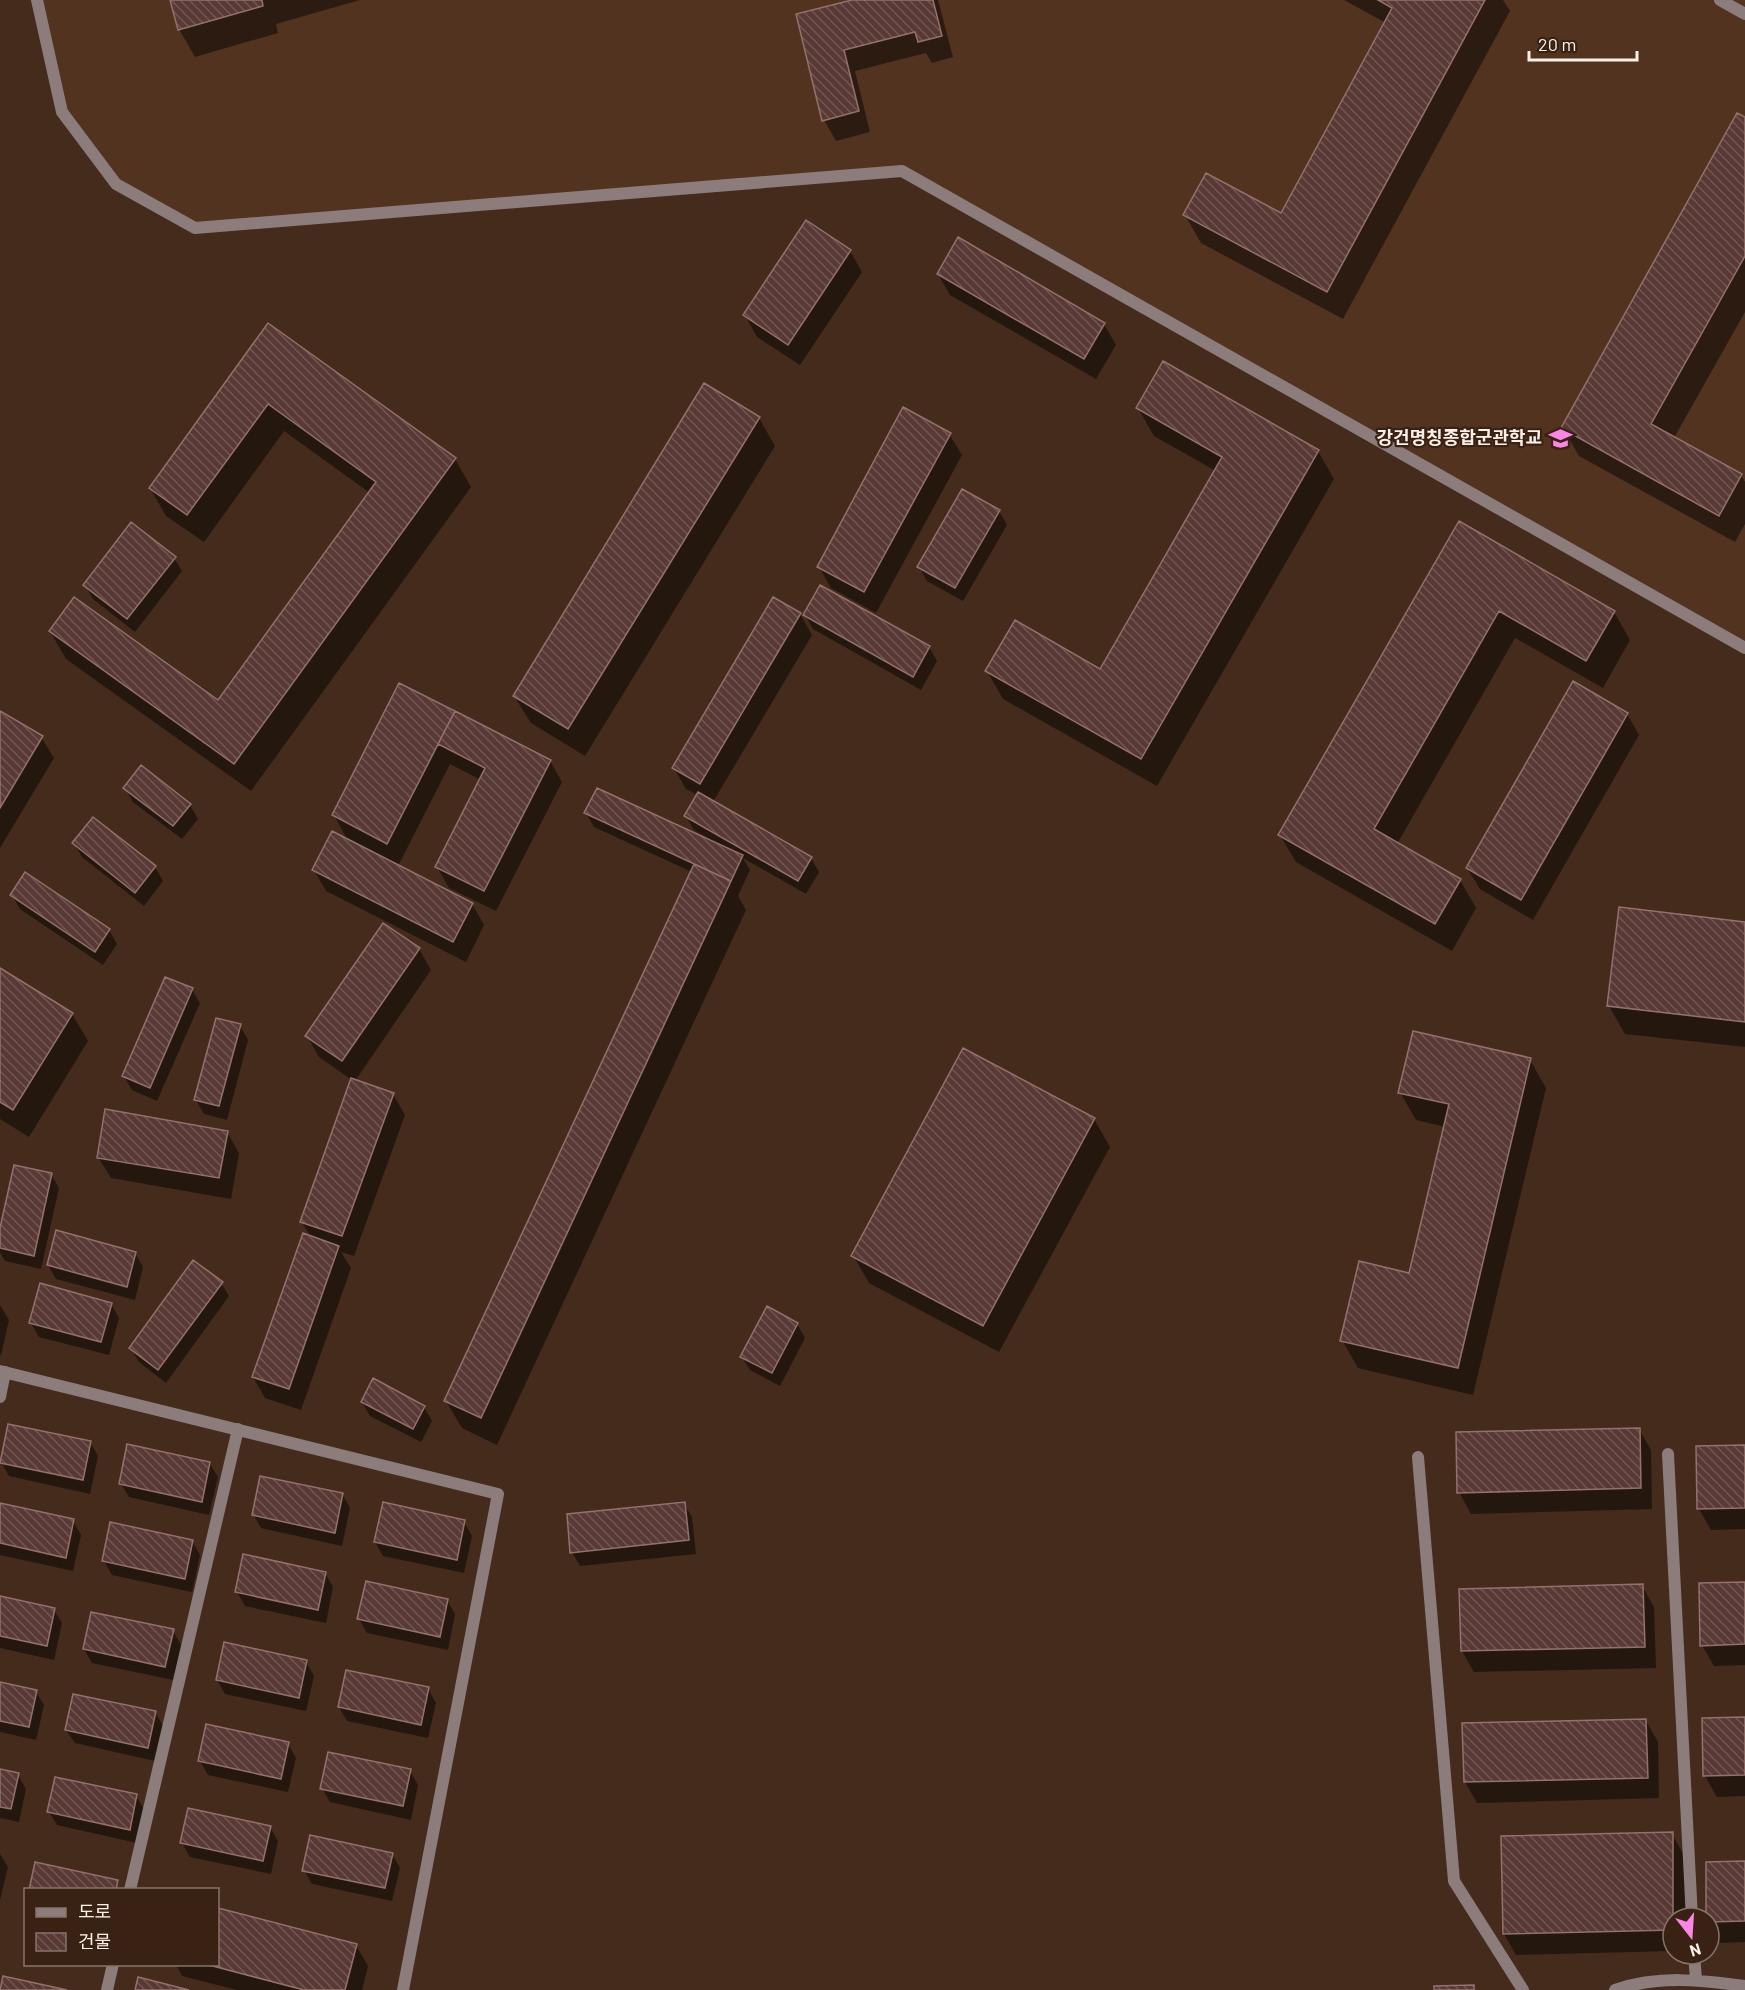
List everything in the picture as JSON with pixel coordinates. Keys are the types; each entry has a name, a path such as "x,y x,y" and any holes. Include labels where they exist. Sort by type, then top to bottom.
{"street":[{"path":"37,0 62,112 116,184 195,228 902,171 1745,648"},
{"path":"1720,0 1745,14"},
{"path":"0,1397 3,1371 498,1494 403,1990"},
{"path":"130,1888 238,1429"},
{"path":"1668,1454 1691,1906"},
{"path":"1418,1457 1454,1881 1523,1990"},
{"path":"107,1990 113,1966"},
{"path":"1695,1966 1696,1979"},
{"path":"1615,1990 1636,1982 1696,1979 1745,1986"}],"shaded area":[{"name":"강건명칭종합군관학교","path":"37,0 1745,0 1745,648 902,171 195,228 116,184 62,112"}],"building":[{"path":"170,0 262,0 263,6 178,30"},
{"path":"852,0 933,0 942,36 918,42 915,32 844,50 859,111 822,121 796,14"},
{"path":"1378,0 1485,0 1327,292 1183,215 1206,173 1281,213 1392,8"},
{"path":"1737,113 1745,117 1745,256 1651,424 1742,474 1719,516 1561,428"},
{"path":"806,220 851,250 788,345 743,315"},
{"path":"958,237 1105,323 1084,359 937,274"},
{"path":"268,323 456,458 234,764 49,631 74,597 218,700 376,482 268,404 187,515 149,488"},
{"path":"1163,361 1319,450 1141,759 985,671 1015,620 1100,669 1222,457 1136,408"},
{"path":"704,383 760,417 568,729 513,696"},
{"path":"903,407 951,433 864,592 817,567"},
{"path":"962,489 1000,510 955,588 917,567"},
{"path":"1459,521 1615,611 1586,661 1499,611 1374,829 1461,879 1435,924 1278,835"},
{"path":"131,522 176,557 127,619 83,585"},
{"path":"820,585 930,646 913,677 803,615"},
{"path":"773,597 801,613 700,784 672,768"},
{"path":"1573,681 1628,713 1521,900 1466,868"},
{"path":"399,683 455,711 387,844 332,815"},
{"path":"0,711 43,736 0,808"},
{"path":"455,711 551,760 484,891 435,867 485,768 438,744"},
{"path":"141,765 191,804 173,826 123,788"},
{"path":"597,788 743,855 731,881 584,813"},
{"path":"698,792 812,857 798,881 684,816"},
{"path":"93,817 156,866 135,893 72,843"},
{"path":"332,831 473,903 453,942 312,870"},
{"path":"694,864 731,881 481,1418 444,1401"},
{"path":"25,872 110,929 95,952 10,895"},
{"path":"1619,907 1745,922 1745,1022 1607,1006"},
{"path":"383,923 420,948 342,1061 305,1036"},
{"path":"0,968 73,1013 13,1110 0,1102"},
{"path":"165,977 193,988 150,1088 122,1076"},
{"path":"216,1018 241,1024 219,1106 194,1100"},
{"path":"1413,1031 1531,1058 1458,1368 1340,1341 1359,1261 1409,1273 1449,1104 1398,1093"},
{"path":"963,1048 1095,1118 983,1326 851,1256"},
{"path":"351,1078 394,1093 342,1236 300,1222"},
{"path":"105,1109 228,1131 219,1178 97,1158"},
{"path":"14,1165 52,1173 34,1256 0,1248 0,1228"},
{"path":"56,1230 136,1252 127,1287 47,1265"},
{"path":"303,1233 339,1246 289,1389 252,1377"},
{"path":"193,1260 223,1282 158,1370 129,1348"},
{"path":"40,1283 112,1303 101,1342 29,1323"},
{"path":"767,1306 798,1323 772,1373 740,1357"},
{"path":"373,1378 425,1406 413,1429 361,1402"},
{"path":"8,1424 91,1441 83,1480 0,1463"},
{"path":"1640,1428 1641,1488 1457,1493 1456,1432"},
{"path":"127,1444 210,1462 202,1502 119,1484"},
{"path":"1745,1445 1745,1508 1697,1509 1696,1446"},
{"path":"260,1476 343,1493 335,1533 252,1515"},
{"path":"383,1502 465,1520 457,1560 374,1542"},
{"path":"685,1502 689,1540 570,1553 567,1514"},
{"path":"0,1503 74,1519 66,1558 0,1543"},
{"path":"110,1522 193,1540 185,1579 102,1561"},
{"path":"243,1554 326,1572 318,1610 235,1592"},
{"path":"366,1581 448,1599 440,1637 357,1619"},
{"path":"1745,1582 1745,1644 1700,1646 1699,1583"},
{"path":"1643,1584 1645,1647 1461,1651 1459,1589"},
{"path":"0,1596 55,1608 47,1646 0,1636"},
{"path":"91,1612 174,1629 165,1667 83,1649"},
{"path":"224,1642 307,1660 299,1698 216,1680"},
{"path":"346,1670 429,1687 421,1725 338,1707"},
{"path":"0,1682 37,1690 29,1727 0,1721"},
{"path":"73,1694 156,1711 148,1748 65,1730"},
{"path":"1745,1717 1745,1775 1703,1776 1702,1718"},
{"path":"1646,1719 1648,1778 1464,1782 1462,1723"},
{"path":"206,1724 289,1742 281,1779 198,1761"},
{"path":"328,1752 411,1769 403,1806 320,1789"},
{"path":"0,1769 19,1773 11,1809 0,1807"},
{"path":"55,1777 137,1794 130,1830 47,1812"},
{"path":"188,1808 271,1826 263,1861 180,1843"},
{"path":"1673,1832 1673,1906 1661,1906 1661,1930 1503,1934 1501,1836"},
{"path":"310,1835 393,1853 385,1888 302,1871"},
{"path":"1745,1861 1745,1921 1721,1922 1721,1906 1706,1906 1706,1862"},
{"path":"35,1862 118,1880 116,1888 29,1888"},
{"path":"219,1908 357,1944 345,1990 304,1990 213,1966 219,1966"},
{"path":"3,1976 67,1990 0,1990"},
{"path":"138,1977 189,1990 135,1990"},
{"path":"1474,1985 1474,1990 1434,1990 1434,1986"}],"place":[{"name":"강건명칭종합군관학교","path":"1560,438"}]}
